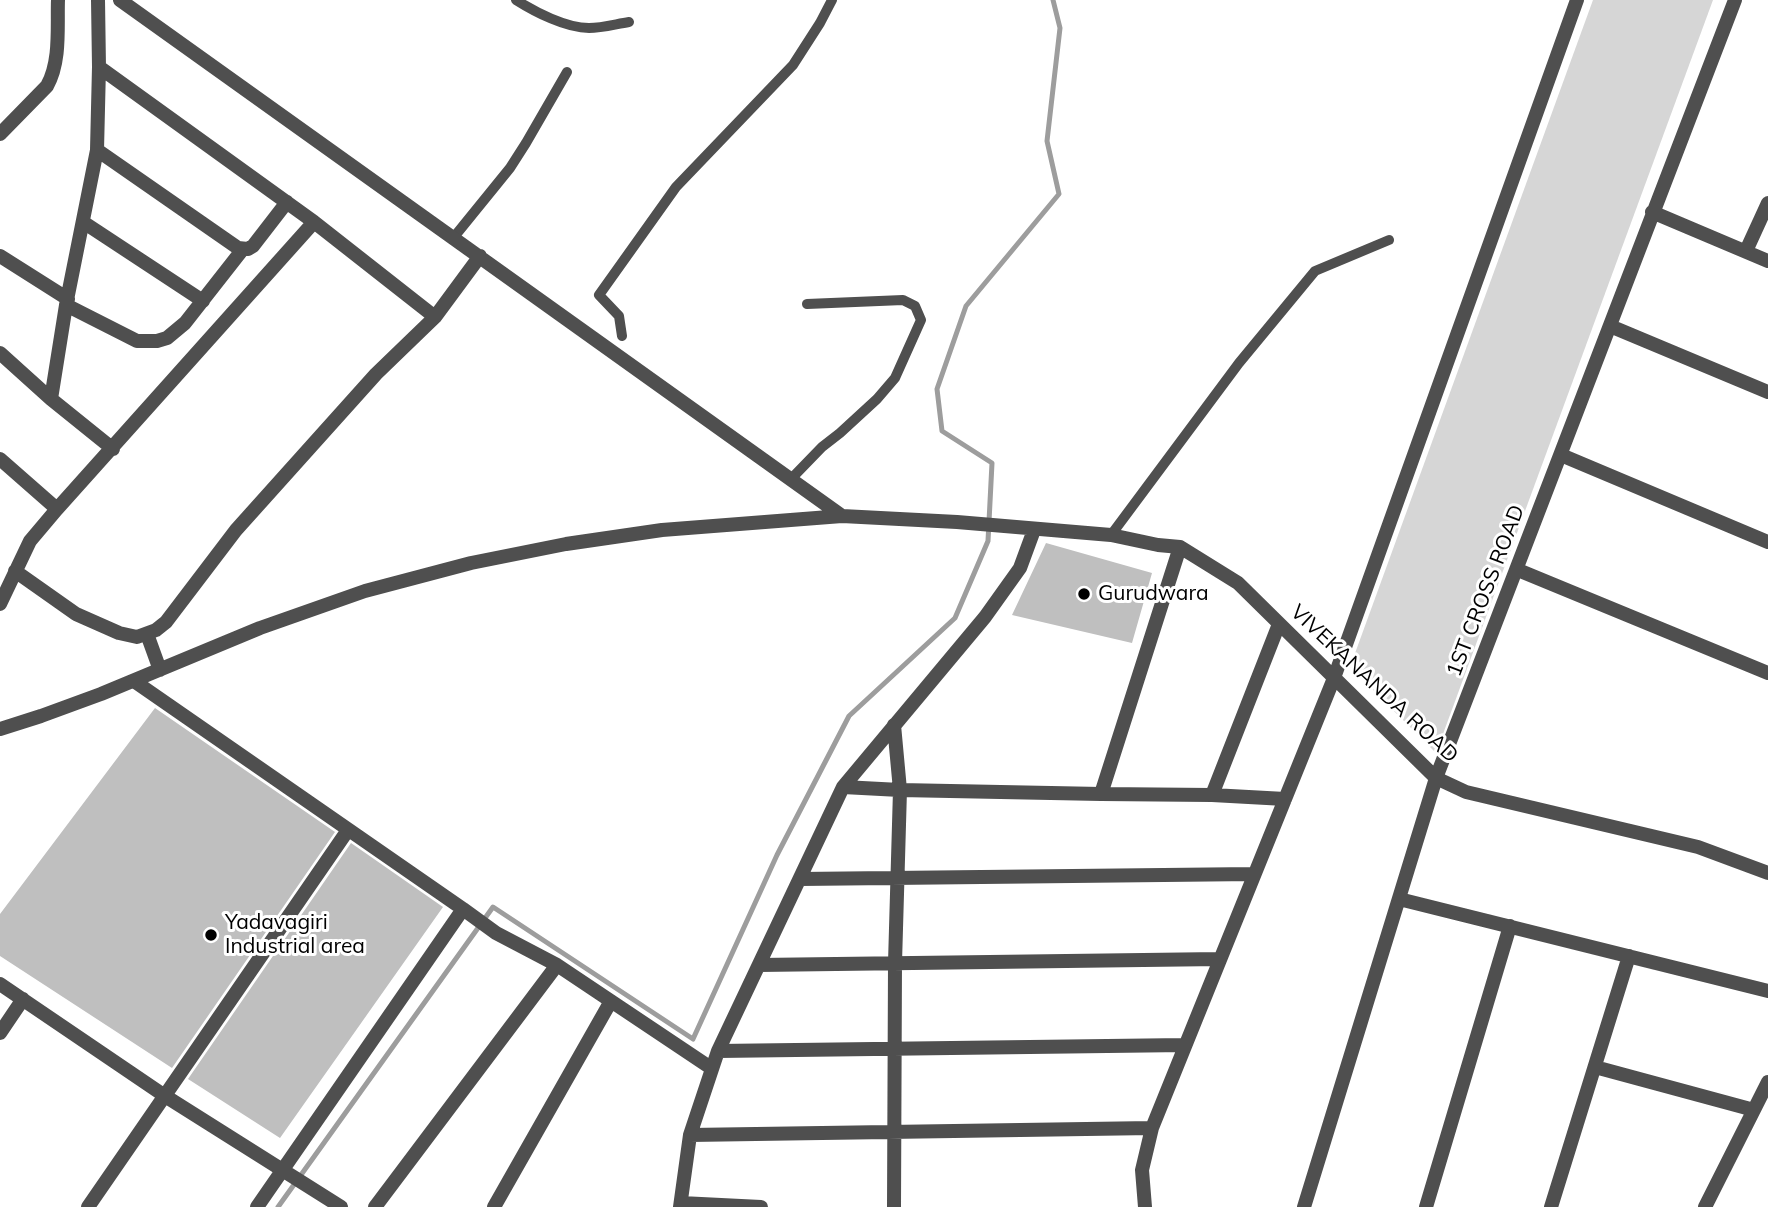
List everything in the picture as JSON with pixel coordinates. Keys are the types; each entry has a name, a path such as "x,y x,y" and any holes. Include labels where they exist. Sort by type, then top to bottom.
{"street":[{"path":"0,134 47,86 52,77 58,0"},
{"path":"51,399 97,150 98,0"},
{"path":"120,0 842,516"},
{"path":"1144,1207 1142,1170 1152,1128 1334,678 1577,0"},
{"name":"1ST CROSS ROAD","path":"1304,1207 1436,778 1735,0"},
{"path":"99,66 314,222 435,317"},
{"path":"97,150 233,246 243,249 253,246 287,202"},
{"path":"1746,251 1768,203"},
{"path":"1653,212 1768,261"},
{"path":"83,222 203,301"},
{"path":"0,604 30,541 314,222"},
{"path":"0,256 67,302 137,341 147,342 167,338 177,331 243,249"},
{"path":"15,570 76,614 119,633 137,637 156,631 166,622 236,530 376,374 435,317 480,256"},
{"path":"1610,326 1768,391"},
{"path":"0,353 113,449"},
{"path":"1561,455 1768,542"},
{"path":"0,459 57,509"},
{"name":"VIVEKANANDA ROAD","path":"0,729 134,681 260,628 365,591 471,563 566,544 662,530 842,516 957,522 1111,535 1180,547 1238,583 1436,778 1466,792 1698,847 1768,873"},
{"path":"761,1207 680,1205 690,1135 707,1065 718,1051 843,787 985,617 1020,568 1034,530"},
{"path":"1101,794 1180,547"},
{"path":"1518,570 1768,673"},
{"path":"1212,794 1279,624"},
{"path":"147,634 160,670"},
{"path":"134,681 496,933 556,965 707,1065"},
{"path":"894,725 900,790 895,963 894,1207"},
{"path":"843,787 1101,794 1212,794 1284,799"},
{"path":"88,1207 348,830"},
{"path":"800,879 1254,874"},
{"path":"1399,899 1768,991"},
{"path":"257,1207 466,911"},
{"path":"1426,1207 1510,926"},
{"path":"1550,1207 1629,956"},
{"path":"759,965 1220,959"},
{"path":"375,1207 556,965"},
{"path":"0,984 164,1096 341,1207"},
{"path":"0,1033 23,999"},
{"path":"494,1207 611,1001"},
{"path":"718,1051 1185,1045"},
{"path":"1595,1067 1754,1110"},
{"path":"1705,1207 1768,1082"},
{"path":"690,1135 1152,1128"}],"lane":[{"path":"516,0 533,11 588,28 629,22"},
{"path":"622,335 620,316 599,295 676,187 793,65 832,0"},
{"path":"454,237 510,168 567,72"},
{"path":"1111,535 1239,363 1315,271 1389,240"},
{"path":"792,479 822,447 877,399 895,378 921,320 915,306 903,300 807,304"}],"shaded area":[{"path":"1593,0 1713,0 1436,753 1350,667"}],"building":[{"name":"Gurudwara","path":"1046,543 1152,573 1132,643 1012,615"},
{"name":"Yadavagiri Industrial area","path":"155,708 335,832 172,1068 0,956 0,914"},
{"path":"351,843 443,907 280,1138 188,1079"}],"waterway":[{"path":"278,1207 493,907 693,1039 777,855 849,716 955,618 988,541 992,463 942,431 937,389 966,306 1059,194 1047,141 1060,28 1053,0"}],"place":[{"name":"Gurudwara","path":"1084,594"},
{"name":"Yadavagiri Industrial area","path":"211,935"}]}
